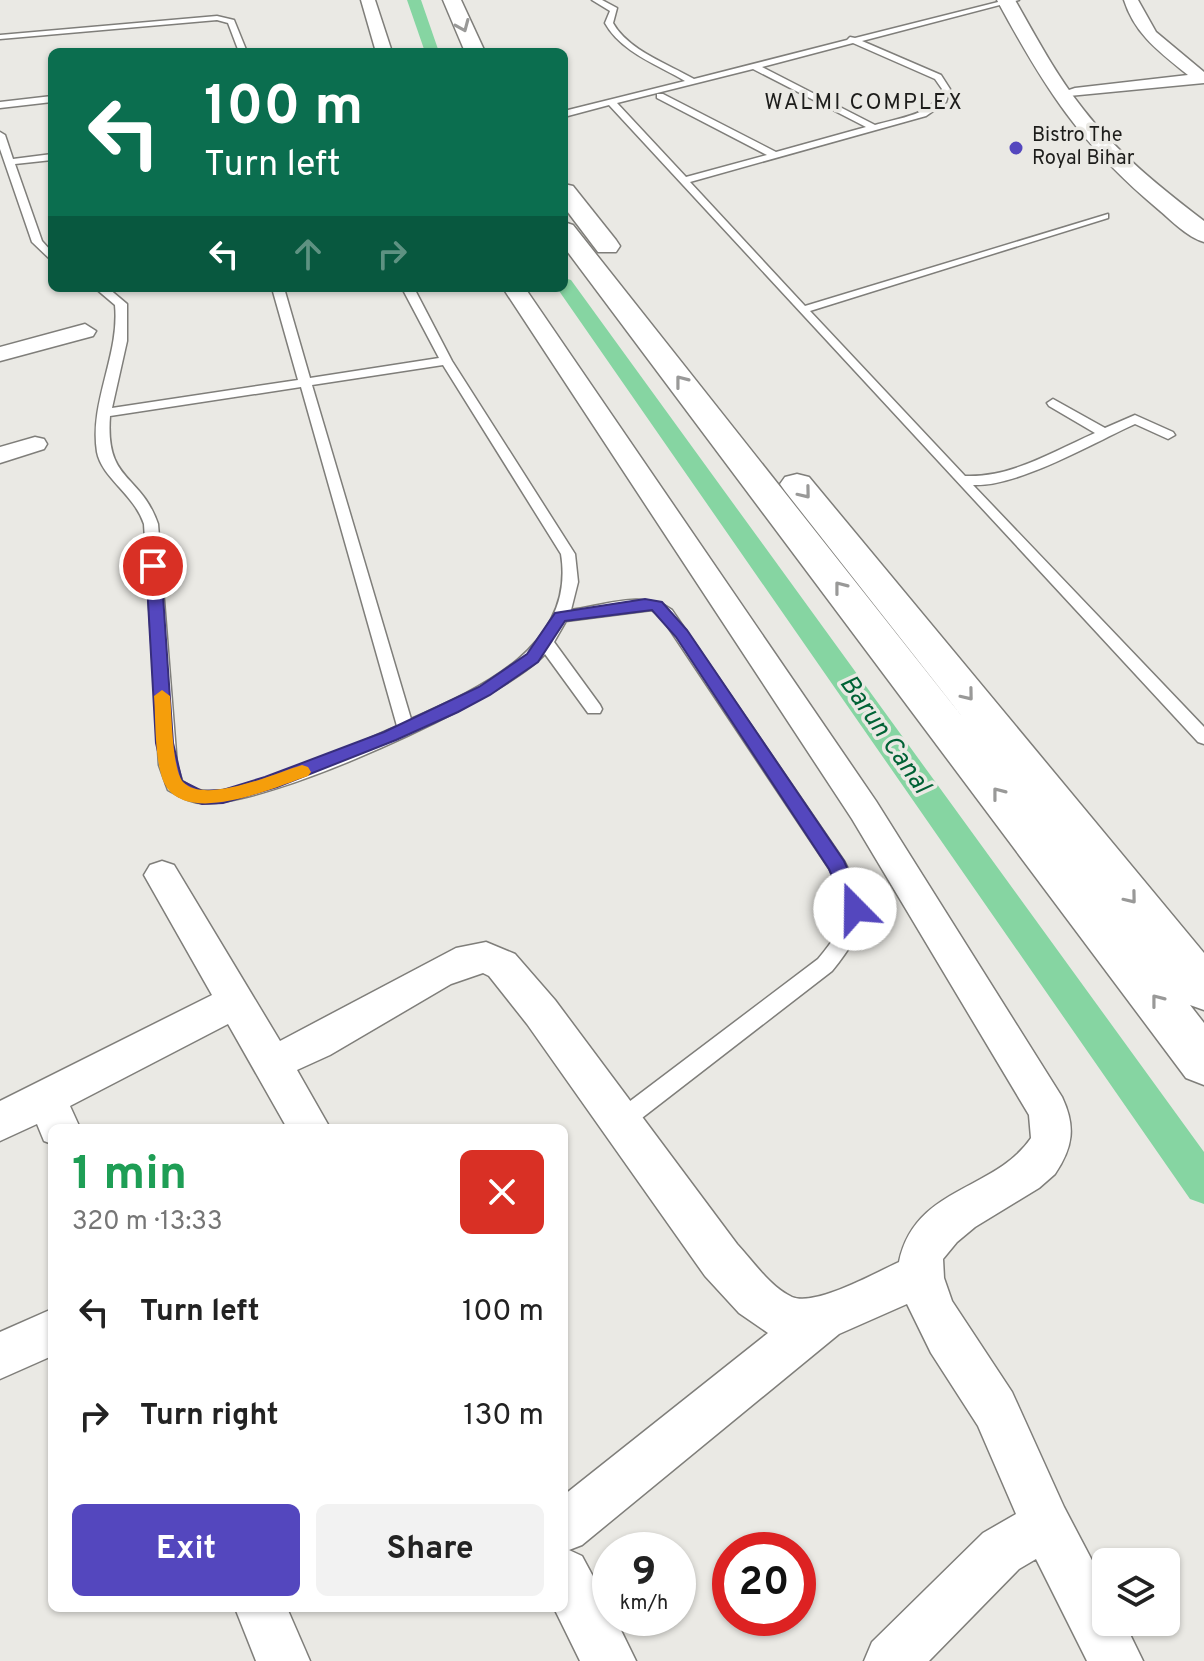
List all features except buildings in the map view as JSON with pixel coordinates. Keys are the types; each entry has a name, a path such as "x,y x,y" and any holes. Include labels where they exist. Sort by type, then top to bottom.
{"highway":[{"path":"452,0 473,48"},
{"path":"1012,0 1075,93 1135,157 1204,215"},
{"path":"1012,0 1063,98 1080,119 1135,176 1204,234"},
{"path":"568,196 1204,989"},
{"path":"568,235 1204,1062"}],"street":[{"path":"368,0 383,48"},
{"path":"1131,0 1151,37 1203,78"},
{"path":"1075,93 1203,78"},
{"path":"517,292 864,810 1048,1110 1053,1128 1050,1146 1042,1159 987,1195 928,1240 921,1255 920,1275 926,1297 993,1406 1047,1525 1116,1661"},
{"path":"0,354 85,331"},
{"path":"0,455 35,444"},
{"path":"162,875 307,1124"},
{"path":"272,1063 316,1043 438,973 469,959 486,957 502,965 541,1012 721,1260 749,1290 776,1312 799,1321 826,1315 920,1275"},
{"path":"0,1122 53,1113 236,1001"},
{"path":"568,1524 826,1315"},
{"path":"0,1356 48,1334"},
{"path":"891,1661 1001,1551 1047,1525"},
{"path":"568,1582 609,1661"}],"lane":[{"path":"596,0 614,10 609,23 621,40 692,81"},
{"path":"568,113 1012,0"},
{"path":"0,37 217,18 231,22 242,48"},
{"path":"684,181 923,114 938,106 946,89 938,77 850,39"},
{"path":"752,65 875,128"},
{"path":"660,96 776,156"},
{"path":"0,105 48,99"},
{"path":"611,102 1204,738"},
{"path":"0,135 37,242 48,254"},
{"path":"9,162 48,157"},
{"path":"803,310 1104,216"},
{"path":"109,292 121,304 123,326 103,433 106,459 122,483 141,501 151,524 165,743 174,785 202,797 223,797 308,770 406,729 485,691 532,658 560,617 571,587 573,571 568,554 446,361 410,292"},
{"path":"279,292 406,729"},
{"path":"106,413 446,361"},
{"path":"1053,403 1103,432"},
{"path":"962,480 984,481 1023,470 1135,419 1168,435"},
{"path":"560,617 645,604 657,606 667,614 837,866 855,909 841,947 825,965 621,1121"},
{"path":"545,642 594,709"}],"waterway":[{"name":"Barun Canal","path":"414,0 431,48"},
{"name":"Barun Canal","path":"568,290 1204,1185"}],"slow traffic":[{"path":"162,696 168,765 174,785 185,791 202,797 223,797 302,772"}],"place":[{"name":"Bistro The Royal Bihar","path":"1016,148"}],"district":[{"name":"WALMI COMPLEX","path":"864,103"}],"route":[{"path":"153,566 168,765 174,785 185,791 202,797 223,797 308,770 485,691 532,658 560,617 645,604 657,606 682,634 837,866 848,885 855,909"}]}
